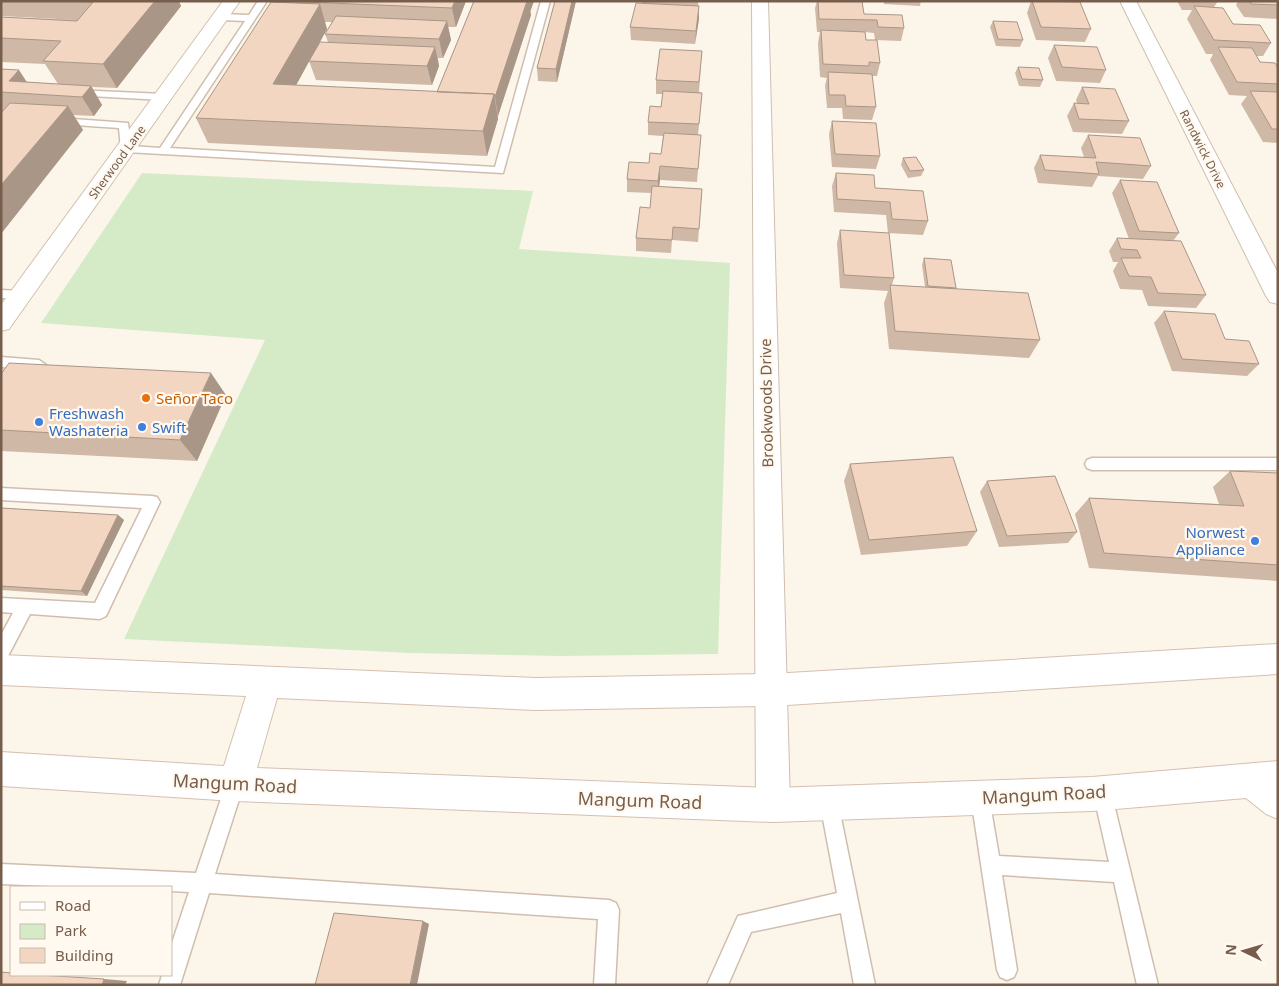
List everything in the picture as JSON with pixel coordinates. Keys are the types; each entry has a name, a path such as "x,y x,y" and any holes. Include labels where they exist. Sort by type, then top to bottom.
{"street":[{"name":"Brookwoods Drive","path":"760,1 773,805"},
{"name":"Randwick Drive","path":"1128,1 1278,296"},
{"name":"Sherwood Lane","path":"1,323 11,295 126,149 227,9"},
{"path":"1,670 535,694 771,690 1278,659"},
{"path":"235,784 266,682"},
{"name":"Mangum Road","path":"1,769 235,784 773,805 1102,792 1265,779"},
{"path":"1265,779 1278,802"}],"lane":[{"path":"163,151 263,1"},
{"path":"48,121 124,125 126,149 498,172 546,1"},
{"path":"227,9 252,18"},
{"path":"67,92 163,96"},
{"path":"1,362 54,366"},
{"path":"16,379 26,364"},
{"path":"1092,464 1278,464"},
{"path":"1,494 152,502 100,610 1,605"},
{"path":"1,652 25,607"},
{"path":"172,976 235,784"},
{"path":"1102,792 1148,985"},
{"path":"980,798 1007,970"},
{"path":"829,803 865,985"},
{"path":"991,865 1121,873"},
{"path":"1,874 202,883 609,910 604,985"},
{"path":"717,985 744,923 848,901"}],"green space":[{"path":"142,173 533,191 519,249 730,263 718,654 561,656 411,653 124,639 265,340 41,323"}],"building":[{"path":"94,1 155,1 103,64 43,61 61,41 1,38 1,17 77,21"},
{"path":"281,1 455,1 452,8"},
{"path":"474,1 527,1 495,97 494,94 437,92"},
{"path":"555,1 572,1 556,69 537,68"},
{"path":"818,1 862,1 864,14 902,15 904,28 878,27 877,20 819,19"},
{"path":"1032,1 1080,2 1091,29 1041,27"},
{"path":"1250,1 1278,1 1278,5 1251,4"},
{"path":"271,2 320,4 273,84 494,94 483,131 196,118"},
{"path":"636,3 699,6 696,31 630,27"},
{"path":"1194,6 1223,8 1233,24 1260,25 1271,43 1214,40"},
{"path":"336,16 447,21 439,39 325,34"},
{"path":"993,21 1017,22 1023,40 998,39"},
{"path":"821,30 865,32 866,40 877,40 880,63 869,62 869,66 823,64"},
{"path":"320,42 435,47 427,66 309,61"},
{"path":"1054,45 1097,47 1106,70 1062,67"},
{"path":"1218,47 1252,48 1260,62 1275,63 1278,68 1278,84 1237,82"},
{"path":"660,49 702,51 699,82 656,80"},
{"path":"1018,67 1039,68 1043,80 1022,79"},
{"path":"1,69 19,70 9,81 91,86 82,97 1,92"},
{"path":"828,72 872,74 876,107 846,106 845,95 829,95"},
{"path":"1082,87 1115,89 1129,121 1079,119 1074,103 1089,104"},
{"path":"663,91 702,93 699,124 648,122 650,106 661,107"},
{"path":"1250,91 1278,92 1278,129 1272,129"},
{"path":"10,103 68,106 1,185 1,113"},
{"path":"832,121 876,123 880,156 835,154"},
{"path":"664,133 701,135 698,169 660,166 658,181 627,179 629,162 649,163 650,153 661,154"},
{"path":"1088,135 1140,138 1151,166 1096,162 1099,174 1045,170 1040,155 1096,158"},
{"path":"916,157 924,170 910,171 903,158"},
{"path":"836,173 874,175 875,188 923,191 928,221 892,219 890,202 837,199"},
{"path":"1120,180 1157,182 1179,233 1139,231"},
{"path":"652,186 702,189 699,229 673,227 672,240 636,238 640,207 650,208"},
{"path":"840,230 889,233 894,278 844,275"},
{"path":"1117,238 1181,241 1206,295 1158,293 1151,277 1129,276 1121,258 1141,258 1137,250 1121,249"},
{"path":"924,258 951,260 956,288 928,286"},
{"path":"890,285 1028,293 1040,340 895,331"},
{"path":"1164,311 1215,314 1225,339 1249,341 1259,364 1182,359"},
{"path":"9,363 211,373 180,440 1,430 1,374"},
{"path":"953,457 977,531 869,540 850,464"},
{"path":"1230,471 1278,473 1278,565 1104,553 1089,498 1244,506"},
{"path":"1055,476 1077,532 1007,536 987,481"},
{"path":"1,508 118,515 81,591 1,586"},
{"path":"334,913 423,921 410,985 315,985"},
{"path":"1,972 10,973 10,976 104,979 102,985 1,985"}],"place":[{"name":"Señor Taco","path":"146,398"},
{"name":"Freshwash Washateria","path":"39,422"},
{"name":"Swift","path":"142,427"},
{"name":"Norwest Appliance","path":"1255,541"}]}
